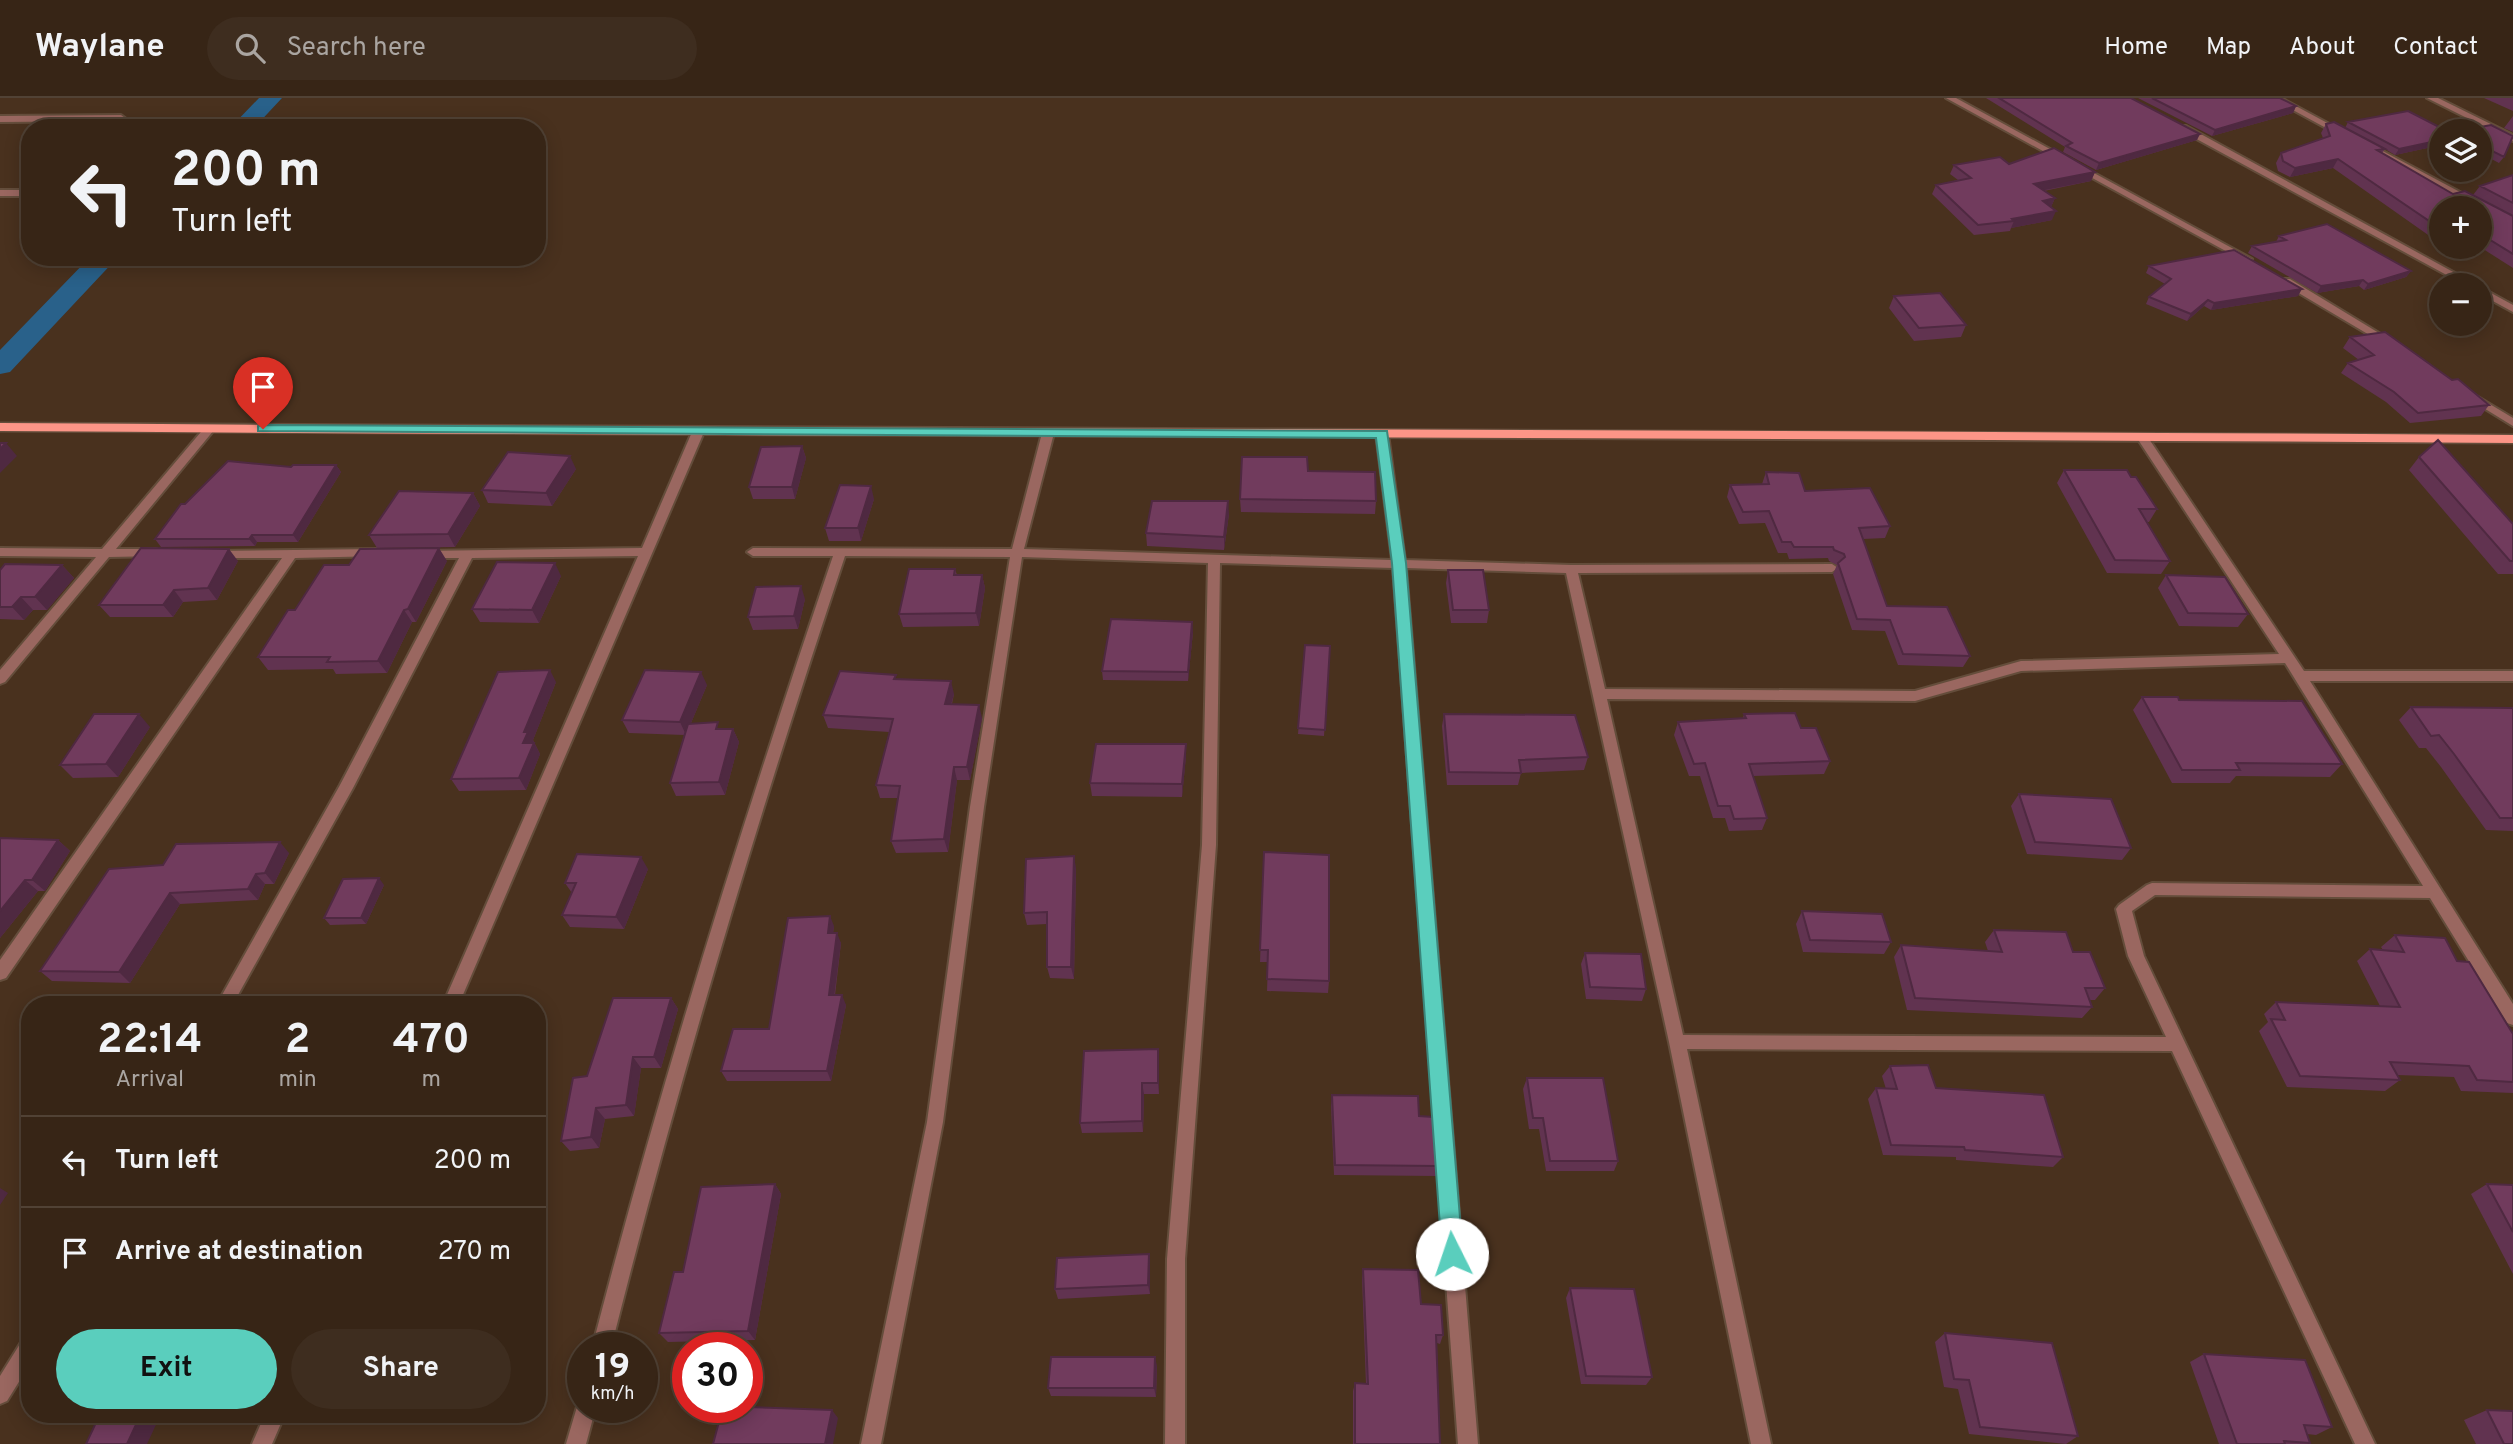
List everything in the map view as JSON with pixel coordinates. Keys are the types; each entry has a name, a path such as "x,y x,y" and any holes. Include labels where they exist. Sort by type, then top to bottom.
{"main road":[{"path":"0,427 698,432 1520,432 2513,439"}],"street":[{"path":"1950,98 2260,266"},
{"path":"2275,98 2355,139"},
{"path":"2431,98 2513,138"},
{"path":"0,119 121,118"},
{"path":"2173,122 2450,273"},
{"path":"2367,146 2461,196"},
{"path":"0,193 21,193"},
{"path":"2272,273 2401,349"},
{"path":"2492,297 2513,309"},
{"path":"2468,394 2513,423"},
{"path":"0,680 210,428"},
{"path":"455,996 698,432"},
{"path":"871,1444 935,1122 977,807 1017,553 1048,433"},
{"path":"1382,434 1399,563 1468,1444"},
{"path":"2143,438 2289,658 2432,892 2513,1018"},
{"path":"0,552 164,553"},
{"path":"206,554 390,552"},
{"path":"416,553 467,555 645,552"},
{"path":"753,552 1017,553 1571,569 1832,568"},
{"path":"605,1332 633,1223 771,759 840,553"},
{"path":"0,972 290,555"},
{"path":"229,996 346,788 467,555"},
{"path":"1175,1444 1176,1259 1209,845 1214,558"},
{"path":"1571,569 1676,1042 1761,1444"},
{"path":"1600,694 1915,696 2021,666 2289,658"},
{"path":"2300,676 2513,676"},
{"path":"2365,1444 2136,956 2124,908 2152,888 2432,892"},
{"path":"1676,1042 2178,1044"},
{"path":"0,1394 21,1360"},
{"path":"262,1444 271,1423"},
{"path":"576,1444 582,1423"}],"building":[{"path":"1999,98 2131,98 2200,134 2099,163 2066,146 2072,143"},
{"path":"2152,98 2280,98 2296,106 2215,130"},
{"path":"2408,111 2429,122 2429,143 2399,149 2348,122"},
{"path":"2334,122 2385,149 2377,150 2453,194 2465,191 2475,196 2429,196 2429,221 2338,159 2295,168 2283,161 2281,153 2330,136 2326,124"},
{"path":"2492,126 2513,136 2504,157 2492,151"},
{"path":"2054,148 2095,172 2034,184 2055,198 2043,201 2056,211 2012,219 2014,221 1978,225 1936,185 1971,178 1954,165 2000,157 2009,164"},
{"path":"2513,175 2513,203 2480,186"},
{"path":"2492,205 2513,216 2513,254 2492,241"},
{"path":"2327,224 2411,271 2368,284 2363,280 2321,286 2252,246 2286,240 2279,236"},
{"path":"2234,250 2302,289 2214,303 2208,300 2191,314 2149,297 2171,279 2149,266"},
{"path":"1940,293 1966,325 1919,328 1894,296"},
{"path":"2385,332 2452,380 2458,379 2489,405 2418,413 2394,392 2348,363 2374,355 2350,337"},
{"path":"2438,440 2513,524 2513,561 2510,561 2419,457"},
{"path":"802,446 792,487 749,487 761,447"},
{"path":"508,452 570,456 546,493 482,490"},
{"path":"1242,457 1307,457 1308,471 1375,472 1376,501 1240,499"},
{"path":"228,461 291,467 336,465 293,535 252,535 249,539 155,539 181,504 185,504"},
{"path":"2064,470 2127,470 2131,477 2136,477 2157,509 2139,509 2170,561 2115,560"},
{"path":"1766,472 1799,473 1805,491 1870,488 1890,526 1859,528 1887,606 1947,607 1970,656 1903,654 1890,620 1857,619 1838,563 1845,557 1844,554 1833,547 1794,547 1791,542 1782,542 1769,511 1743,512 1730,485 1769,484"},
{"path":"840,485 871,486 858,528 825,528"},
{"path":"399,491 473,493 448,534 369,535"},
{"path":"1152,501 1228,501 1224,537 1146,533"},
{"path":"141,548 229,549 208,588 174,590 163,605 99,605"},
{"path":"439,548 378,661 327,662 330,657 258,657 288,610 295,610 324,565 349,565 360,549"},
{"path":"497,562 555,563 532,610 472,609"},
{"path":"5,564 62,565 35,597 21,597 12,607 0,607 0,570"},
{"path":"909,569 955,569 954,575 982,575 976,613 899,614"},
{"path":"1448,570 1483,570 1489,610 1453,610"},
{"path":"2166,575 2225,577 2248,614 2188,613"},
{"path":"801,586 794,616 748,617 756,587"},
{"path":"1111,619 1192,622 1188,672 1102,671"},
{"path":"1305,645 1330,646 1325,730 1298,728"},
{"path":"550,670 524,732 528,732 523,743 534,743 519,778 451,779 498,672"},
{"path":"645,670 701,672 680,722 622,720"},
{"path":"840,671 896,675 894,679 951,681 945,704 979,705 967,767 954,767 944,839 891,841 900,786 876,785 893,719 823,715"},
{"path":"2142,697 2302,701 2342,764 2236,763 2240,770 2182,770"},
{"path":"2411,707 2513,708 2513,818 2500,818 2439,735 2431,736"},
{"path":"1795,713 1801,728 1816,728 1830,761 1749,764 1767,818 1734,819 1730,806 1718,806 1705,763 1694,764 1678,722 1746,718 1744,714"},
{"path":"94,714 139,714 106,764 60,765"},
{"path":"1444,714 1575,715 1588,757 1519,760 1521,773 1449,772"},
{"path":"718,722 716,729 733,729 719,782 670,783 688,724"},
{"path":"1096,744 1186,744 1182,784 1090,783"},
{"path":"2019,794 2111,799 2131,848 2035,842"},
{"path":"0,838 58,840 32,880 25,880 0,911"},
{"path":"280,842 265,873 256,874 248,889 170,893 119,972 40,971 109,869 163,865 176,844"},
{"path":"1264,852 1329,855 1329,981 1267,979 1268,950 1260,950"},
{"path":"577,854 641,857 616,917 562,915 576,883 565,883"},
{"path":"1074,856 1071,967 1047,967 1047,912 1024,913 1026,859"},
{"path":"379,878 361,918 324,918 343,879"},
{"path":"1802,911 1882,914 1891,942 1810,940"},
{"path":"830,916 828,933 837,933 829,995 842,995 827,1071 721,1071 733,1029 769,1029 788,918"},
{"path":"1994,930 2066,932 2073,952 2090,952 2105,988 2085,988 2092,1007 1915,998 1901,945 2002,952"},
{"path":"2395,935 2445,938 2457,961 2469,962 2513,1034 2513,1082 2477,1080 2469,1066 2390,1062 2400,1080 2300,1076 2271,1019 2285,1020 2276,1002 2400,1007 2370,949 2404,952"},
{"path":"1585,953 1641,954 1646,989 1590,987"},
{"path":"613,998 671,998 654,1057 633,1057 626,1105 596,1108 591,1137 561,1141 573,1078 587,1076"},
{"path":"1158,1049 1158,1083 1142,1083 1142,1121 1080,1123 1084,1051"},
{"path":"1928,1065 1936,1088 2044,1095 2063,1157 1965,1150 1964,1147 1891,1145 1876,1088 1897,1089 1890,1066"},
{"path":"1527,1078 1603,1078 1618,1161 1550,1161 1543,1118 1533,1118"},
{"path":"1332,1095 1418,1096 1419,1116 1434,1117 1438,1166 1335,1165"},
{"path":"775,1184 748,1331 659,1333 674,1272 683,1272 701,1187"},
{"path":"2487,1184 2513,1185 2513,1232"},
{"path":"1149,1254 1148,1285 1055,1289 1057,1258"},
{"path":"1363,1269 1418,1270 1421,1304 1441,1305 1443,1335 1436,1335 1440,1444 1355,1444 1355,1383 1368,1384"},
{"path":"1570,1288 1634,1289 1652,1377 1586,1376"},
{"path":"1945,1333 2052,1343 2078,1436 1980,1427 1969,1380 1954,1379"},
{"path":"2204,1354 2305,1360 2332,1427 2304,1425 2310,1443 2284,1441 2285,1444 2237,1444"},
{"path":"1051,1357 1155,1357 1154,1388 1048,1388"},
{"path":"763,1408 832,1410 825,1444 713,1444 719,1423 763,1423"},
{"path":"2487,1410 2513,1411 2513,1444 2504,1444"},
{"path":"96,1423 137,1423 127,1444 86,1444"}],"waterway":[{"path":"250,119 271,98"},
{"path":"0,366 96,266"}],"route":[{"path":"263,429 1382,434 1399,563 1452,1254"}]}
